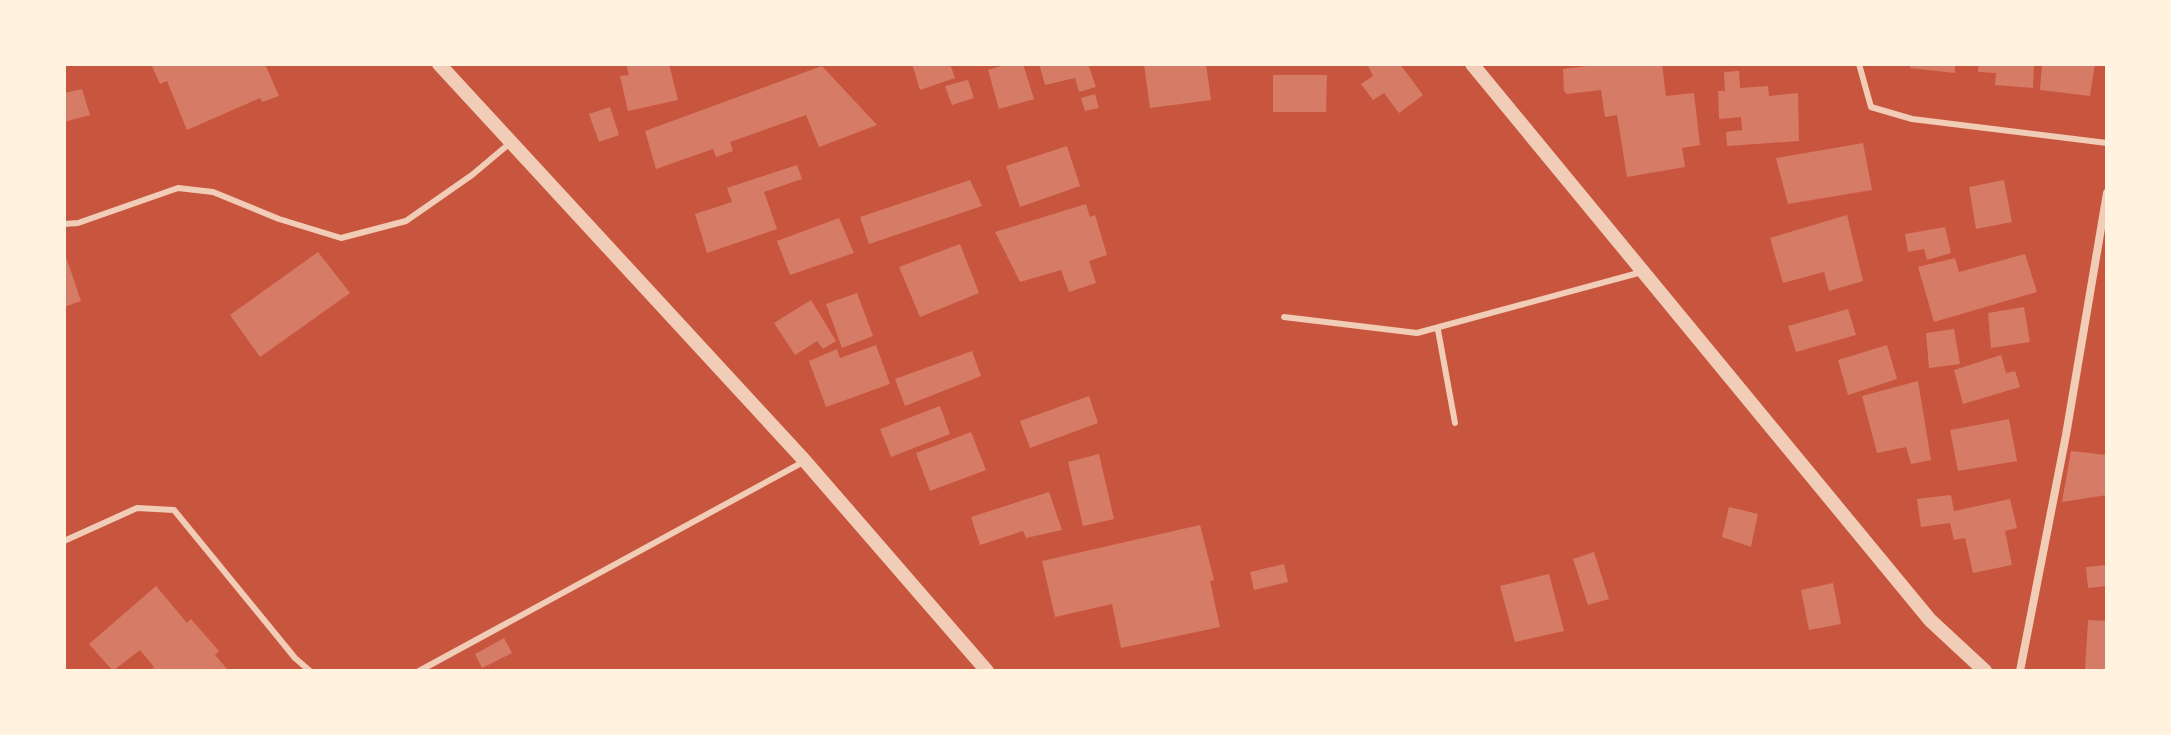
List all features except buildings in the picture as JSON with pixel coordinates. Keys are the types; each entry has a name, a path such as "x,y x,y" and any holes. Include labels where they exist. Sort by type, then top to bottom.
{"street":[{"path":"439,64 805,461 987,671"},
{"path":"1472,64 1930,620 1985,671"},
{"path":"2020,671 2066,435 2107,193"}],"lane":[{"path":"1859,64 1871,107 1912,119 2107,143"},
{"path":"64,224 78,223 178,188 213,192 279,219 341,238 406,221 472,175 510,143"},
{"path":"1284,317 1417,333 1438,330 1487,312 1642,272"},
{"path":"1438,330 1455,423"},
{"path":"419,671 805,461"},
{"path":"64,541 137,508 174,510 295,658 310,671"}]}
